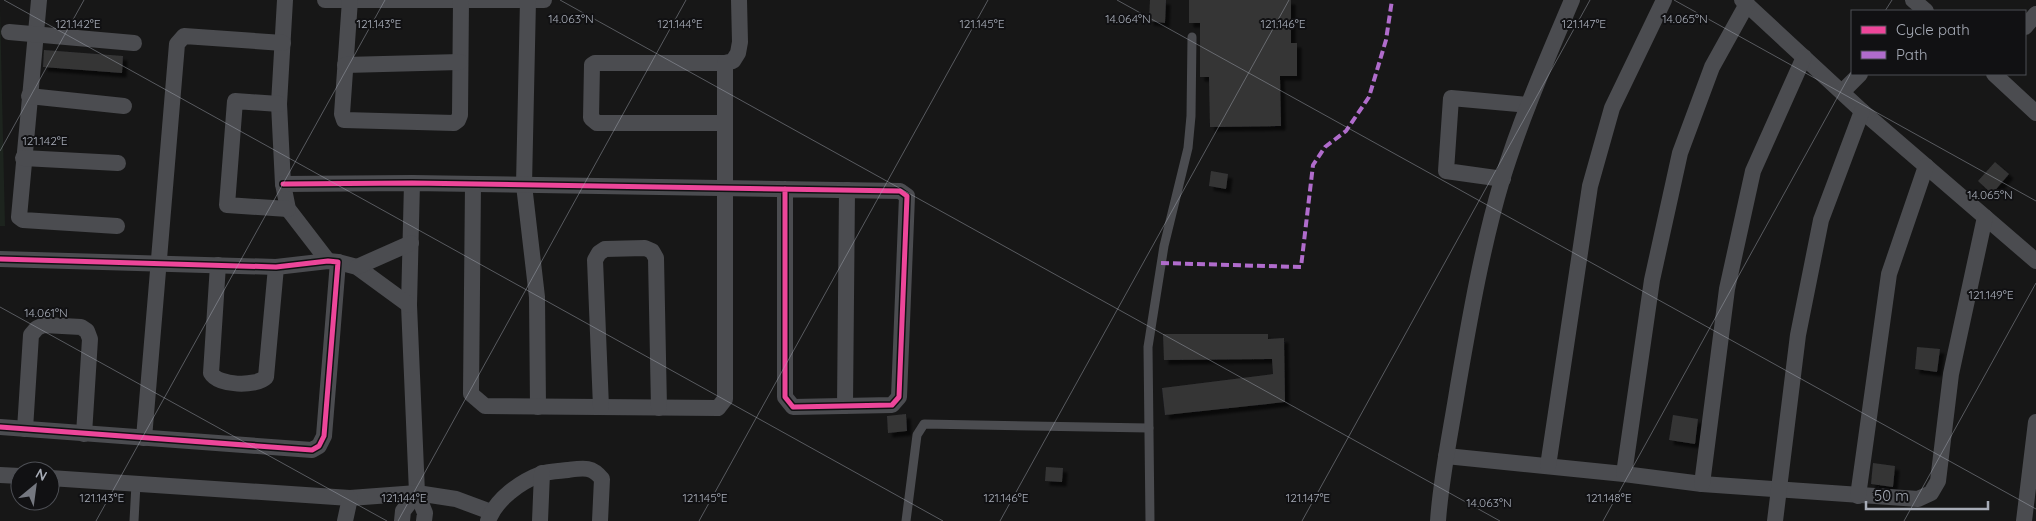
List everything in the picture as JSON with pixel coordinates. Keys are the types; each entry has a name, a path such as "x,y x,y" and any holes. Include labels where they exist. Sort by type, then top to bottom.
{"street":[{"path":"39,0 19,217 23,220 117,226"},
{"path":"0,428 312,450 318,446 324,436 333,262 288,209 283,184 279,104 285,0"},
{"path":"325,0 544,0"},
{"path":"350,1 342,114 344,120 454,123 460,115 461,0"},
{"path":"528,0 524,185 537,296 538,407"},
{"path":"724,123 597,123 591,118 592,65 595,63 725,63 733,61 738,53 739,0"},
{"path":"1438,521 1446,456 1476,287 1503,179 1528,105 1572,0"},
{"path":"1548,466 1590,186 1612,108 1664,0"},
{"path":"1624,474 1652,280 1680,152 1712,67 1745,2 1862,110 2036,261"},
{"path":"2026,26 2036,14"},
{"path":"9,32 134,42"},
{"path":"144,438 177,44 184,36 283,43"},
{"path":"1702,484 1727,290 1753,171 1804,57"},
{"path":"345,65 460,62"},
{"path":"473,184 471,394 485,406 718,408 725,398 723,188 725,63"},
{"path":"1842,92 1859,75"},
{"path":"1995,75 2036,113"},
{"path":"29,96 124,106"},
{"path":"1503,179 1446,171 1451,98 1528,105"},
{"path":"279,104 235,101 227,205 288,209"},
{"path":"1775,521 1798,335 1820,220 1862,110"},
{"path":"23,158 118,163"},
{"path":"1858,496 1889,274 1926,166"},
{"path":"283,184 412,183 524,185 723,188 785,189 847,190 900,191 907,196 899,398 892,405 794,407 785,398 785,189"},
{"path":"412,183 409,305 417,493 426,513 424,521"},
{"path":"844,406 847,190"},
{"path":"1446,456 1702,484 1918,500 1931,493 1938,481 1951,374 1985,217"},
{"path":"357,268 411,243"},
{"path":"600,407 595,260 598,253 605,249 645,248 652,251 656,258 658,408"},
{"path":"0,259 276,267 333,262 357,268 409,305"},
{"path":"218,265 210,373 214,378 221,381 254,384 261,382 266,377 276,267"},
{"path":"25,429 31,335 37,328 44,325 80,327 87,331 90,339 84,434"},
{"path":"2024,521 2036,422"},
{"path":"60,479 350,498 417,493 456,499 490,517 513,488 542,473 587,468 596,470 602,478 600,521"},
{"path":"540,521 542,473"},
{"path":"402,521 403,511 417,493"},
{"path":"345,521 350,498"}],"lane":[{"path":"1150,521 1148,348 1164,246 1188,148 1192,37"},
{"path":"906,521 916,435 924,424 1149,428"},
{"path":"134,521 136,484"}],"shaded area":[{"path":"0,7 5,226 0,226"}],"building":[{"path":"1150,0 1166,0 1165,23 1149,21"},
{"path":"1189,0 1291,0 1291,43 1297,43 1297,76 1280,76 1281,126 1210,127 1209,77 1200,77 1200,23 1189,23"},
{"path":"44,50 123,56 122,73 43,67"},
{"path":"1995,162 2009,174 1992,194 1978,181"},
{"path":"1211,171 1228,174 1226,189 1209,186"},
{"path":"1163,334 1268,334 1268,339 1284,338 1285,402 1165,415 1162,388 1273,374 1272,359 1164,360"},
{"path":"1917,347 1940,349 1937,372 1915,369"},
{"path":"906,414 907,431 888,433 887,416"},
{"path":"1673,415 1698,419 1695,444 1669,440"},
{"path":"1873,463 1895,466 1893,487 1871,484"},
{"path":"1046,467 1063,468 1062,482 1045,481"}],"marked path":[{"path":"1161,263 1301,267 1313,165 1325,147 1346,131 1369,97 1386,40 1392,0"}],"cycle path":[{"path":"283,184 412,183 900,191 907,196 899,397 892,405 793,407 785,397 785,189"},
{"path":"0,259 276,267 328,261 338,262 324,436 319,446 312,450 0,427"}]}
